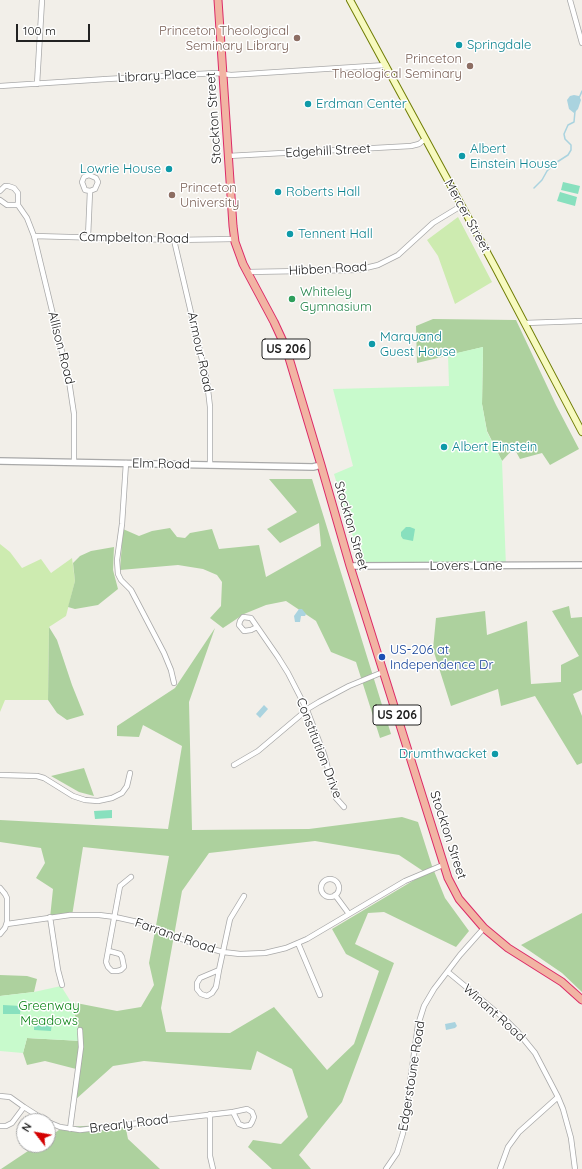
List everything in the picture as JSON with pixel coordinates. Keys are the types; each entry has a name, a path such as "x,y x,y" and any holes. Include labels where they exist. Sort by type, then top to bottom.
{"highway":[{"name":"Stockton Street","path":"218,0 234,239 247,272 280,335 443,865 459,899 484,928 508,948 562,982 582,1000"}],"main road":[{"name":"Mercer Street","path":"350,0 582,432"}],"street":[{"path":"36,84 42,0"},
{"path":"570,0 582,43"},
{"name":"Library Place","path":"0,86 140,77 231,75 386,65"},
{"name":"Edgehill Street","path":"228,156 411,146 419,144 425,140"},
{"name":"Allison Road","path":"0,191 5,186 12,186 18,193 18,205 27,218 34,236 72,398 75,431 74,462"},
{"path":"88,237 90,191"},
{"path":"0,200 7,205 18,205"},
{"name":"Hibben Road","path":"247,272 356,270 378,265 398,255 433,223 461,206"},
{"name":"Campbelton Road","path":"34,236 174,240 234,239"},
{"name":"Armour Road","path":"174,240 208,381 210,407 210,465"},
{"path":"524,323 582,321"},
{"name":"Elm Road","path":"0,461 313,467 321,465"},
{"path":"126,463 117,560 118,574 121,580 131,590 164,653 172,670 174,683"},
{"name":"Lovers Lane","path":"350,566 582,565"},
{"name":"Constitution Drive","path":"257,627 288,674 307,710 324,754 336,798 344,807"},
{"path":"234,765 263,748 307,710 332,694 383,672"},
{"path":"0,774 37,776 44,778 73,796 85,800 98,801 112,798 122,793 127,786 130,773"},
{"name":"Farrand Road","path":"7,924 50,917 84,915 115,917 142,923 194,944 223,952 240,954 265,953 286,948 298,943 406,880 443,865"},
{"path":"109,951 120,954 122,957 124,967 121,970 112,971 106,962 120,886 131,877"},
{"path":"0,888 7,898 7,924 0,934"},
{"path":"335,895 349,914"},
{"path":"219,970 200,978 197,983 197,989 201,994 207,996 216,987 230,919 244,896"},
{"path":"50,917 58,970 62,984"},
{"name":"Edgerstoune Road","path":"386,1169 397,1152 403,1133 418,1025 421,1015 429,996 460,955 484,928"},
{"path":"298,943 320,995"},
{"name":"Winant Road","path":"448,972 518,1031 535,1053 563,1109 571,1138 575,1169"},
{"path":"70,1129 80,1047 80,1030"},
{"name":"Brearly Road","path":"0,1096 10,1097 33,1113"},
{"path":"500,1169 508,1147 519,1132 558,1097"},
{"path":"0,1126 6,1126 12,1123 24,1107"},
{"path":"247,1108 252,1112 254,1117 250,1125 244,1126 239,1124 233,1112 247,1108"},
{"name":"Brearly Road","path":"56,1125 80,1130 233,1112"},
{"path":"210,1114 210,1156 213,1169"}],"green space":[{"path":"563,182 580,186 578,194 561,190"},
{"path":"560,192 577,197 575,206 557,201"},
{"path":"458,217 492,282 455,304 438,256 427,240"},
{"path":"433,319 516,320 556,405 579,449 550,465 542,453 520,459 514,448 502,461 487,431 482,404 483,347 417,363 416,326"},
{"path":"483,347 482,404 487,432 502,461 506,567 362,566 334,474 353,466 333,389 449,386 448,355"},
{"path":"269,479 312,479 391,734 380,738 356,662 331,652 316,621 286,601 266,605 244,614 223,628 210,618 221,606 222,582 217,575 203,569 178,565 120,570 123,529 139,536 152,531 170,528 177,537 185,538 190,533 212,529 219,549 259,545 266,577 321,546 319,523 280,543 267,529 297,512"},
{"path":"406,527 415,529 413,541 403,539 401,536 401,532"},
{"path":"0,544 10,552 22,568 41,559 51,573 72,558 75,581 66,616 49,627 48,700 5,700 0,712"},
{"path":"114,547 113,570 118,589 98,605 75,609 68,607 75,581 73,563 80,556 91,551"},
{"path":"569,606 571,618 582,617 582,690 573,694 582,716 582,763 577,765 535,696 501,706 498,689 451,706 433,649 436,618 485,611 487,635 527,621 531,684 561,682 561,665 579,656 552,611"},
{"path":"49,627 57,640 84,715 67,720 57,713 48,700"},
{"path":"215,628 189,702 192,830 309,829 402,817 418,822 432,866 445,898 469,931 456,947 384,912 368,913 355,944 394,963 342,1102 299,1155 311,1169 272,1169 248,1147 253,1140 281,1144 308,1117 292,1069 257,1051 251,1070 144,1061 113,1066 75,1100 80,1070 45,1061 27,1065 23,1053 27,1038 82,1041 71,1002 117,1011 141,1007 154,985 149,963 169,856 83,847 72,916 50,918 53,889 36,878 45,863 41,848 0,842 0,820 168,829 182,746 143,725 139,737 117,736 117,726 175,688","holes":["315,841 399,855 426,873 332,929 346,954 379,971 354,1044 327,1070 274,1007 230,1033 166,1032 161,1008 182,891 209,853"]},
{"path":"84,768 94,796 79,792 51,776"},
{"path":"112,810 112,818 95,819 94,811"},
{"path":"582,913 582,992 562,973 521,945"},
{"path":"0,975 27,976 37,979 34,992 0,996"},
{"name":"Greenway Meadows","path":"61,986 71,1002 82,1041 27,1038 23,1053 0,1051 0,996 34,992"},
{"path":"3,1005 21,1006 20,1014 3,1014"},
{"path":"34,1021 52,1022 51,1031 34,1030"},
{"path":"125,1124 128,1139 160,1169 1,1169 25,1153 56,1153 56,1132 63,1127"}],"water":[{"path":"570,96 579,96 581,100 578,109 574,113 569,109 567,100"},
{"path":"299,609 302,609 306,614 305,616 301,616 300,622 295,622 294,616"},
{"path":"264,705 268,709 260,718 256,714"},
{"path":"455,1022 457,1026 455,1028 446,1030 445,1024"}],"waterway":[{"path":"579,98 582,91"},
{"path":"534,188 542,180 547,171 554,164 568,155 571,150 571,145 565,139 564,134 568,125 574,122 575,111"}],"place":[{"name":"Princeton Theological Seminary Library","path":"297,38"},
{"name":"Springdale","path":"459,45"},
{"name":"Princeton Theological Seminary","path":"470,66"},
{"name":"Erdman Center","path":"308,104"},
{"name":"Albert Einstein House","path":"462,156"},
{"name":"Lowrie House","path":"169,169"},
{"name":"Roberts Hall","path":"278,192"},
{"name":"Princeton University","path":"172,195"},
{"name":"Tennent Hall","path":"290,234"},
{"name":"Whiteley Gymnasium","path":"292,299"},
{"name":"Marquand Guest House","path":"372,344"},
{"name":"Albert Einstein","path":"444,447"},
{"name":"US-206 at Independence Dr","path":"382,657"},
{"name":"Drumthwacket","path":"495,754"}]}
